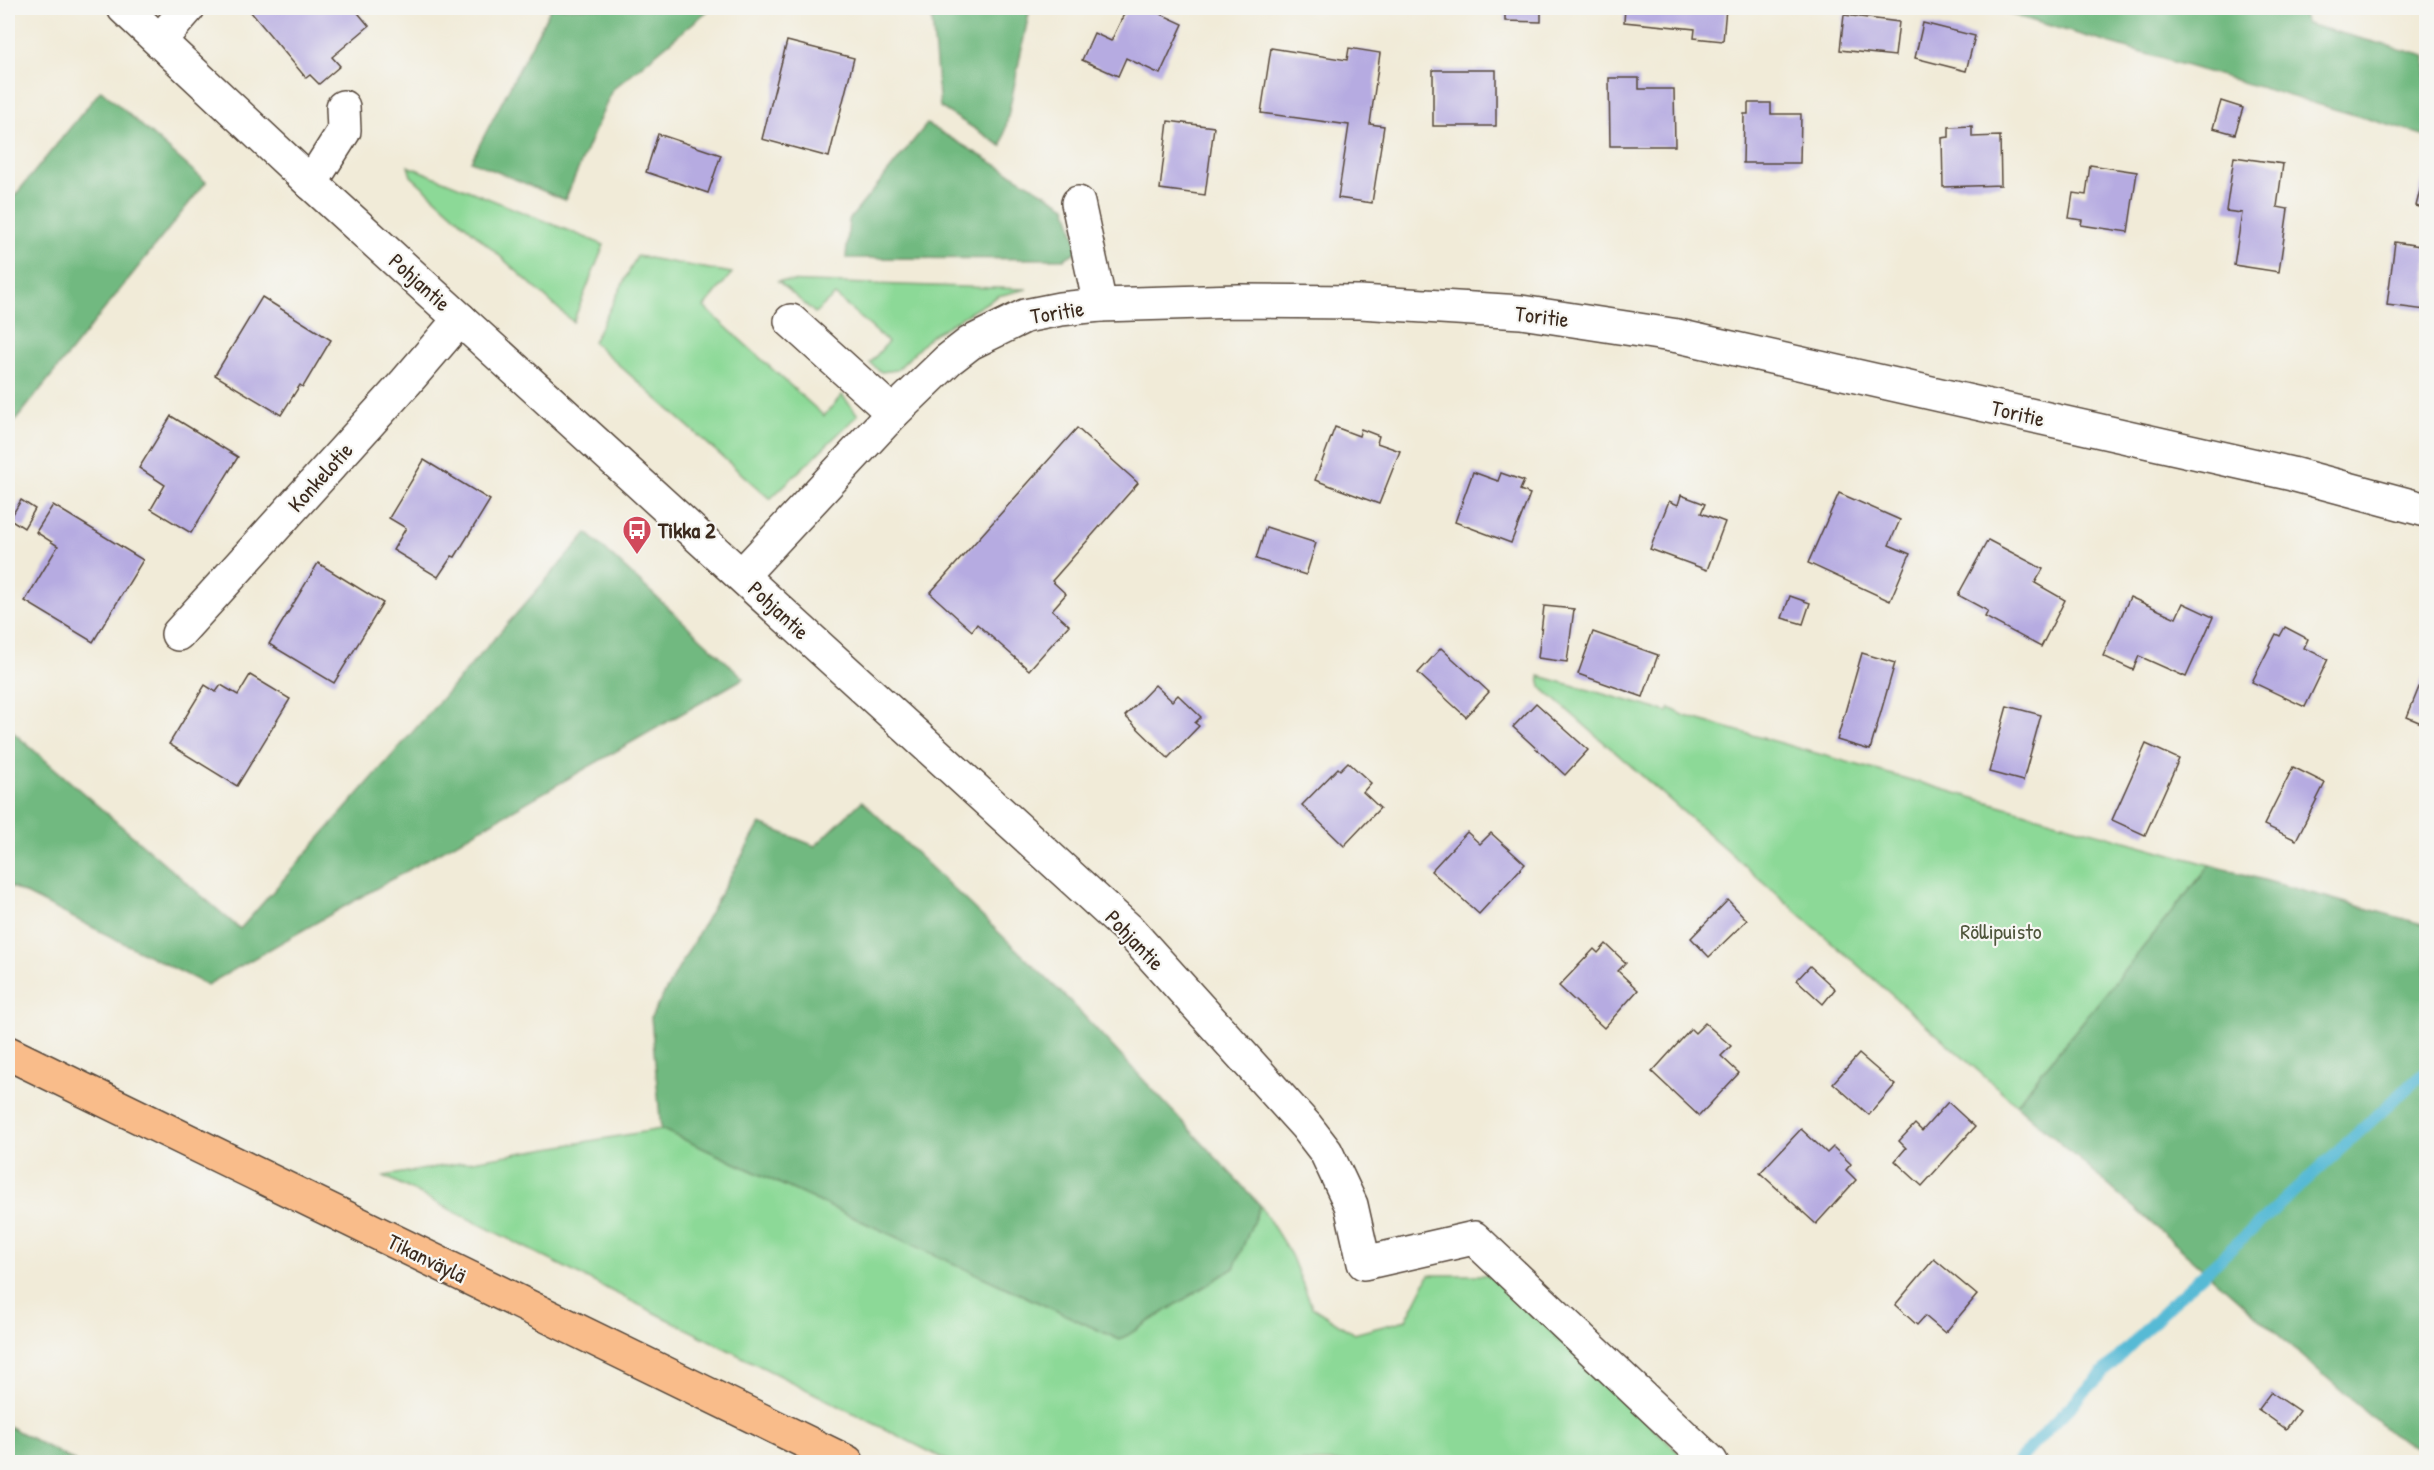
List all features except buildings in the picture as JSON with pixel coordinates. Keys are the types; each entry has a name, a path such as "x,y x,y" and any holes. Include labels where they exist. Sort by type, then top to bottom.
{"main road":[{"name":"Tikanväylä","path":"8,1053 848,1462"}],"street":[{"name":"Pohjantie","path":"124,8 311,183 1128,929 1306,1126 1326,1152 1351,1205 1364,1263 1474,1238 1711,1462"},
{"path":"160,40 188,8"},
{"path":"311,183 344,132 344,107"},
{"path":"1078,202 1100,305"},
{"name":"Toritie","path":"742,575 893,413 948,360 970,343 1026,316 1060,309 1100,305 1238,301 1360,302 1521,312 1656,333 2292,474 2427,510"},
{"name":"Konkelotie","path":"178,634 460,319"},
{"path":"791,321 893,413"}],"green space":[{"path":"551,8 711,8 612,90 565,200 471,161"},
{"path":"931,8 1030,8 1002,146 940,107"},
{"path":"1989,8 2299,8 2307,24 2426,56 2426,136"},
{"path":"101,90 206,182 8,430 8,204"},
{"path":"927,124 1066,206 1079,250 1064,259 846,258 849,220"},
{"path":"408,166 604,245 573,322 411,176"},
{"path":"637,256 732,273 704,307 824,416 842,395 858,415 770,499 593,342"},
{"path":"778,281 1027,289 998,296 932,335 897,370 881,372 870,363 888,342 835,295 815,313"},
{"path":"587,533 744,678 207,985 8,885 8,728 240,929"},
{"name":"Röllipuisto","path":"1539,676 1668,712 1670,708 1685,716 2210,865 2016,1104 1541,687"},
{"path":"862,801 1069,1000 1260,1205 1234,1268 1120,1340 661,1129 651,1017 760,824 815,846"},
{"path":"2210,865 2426,925 2426,1462 2421,1462 2425,1454 2391,1434 2016,1104"},
{"path":"661,1129 1120,1340 1234,1268 1260,1205 1291,1255 1312,1307 1354,1334 1406,1320 1429,1275 1499,1275 1688,1462 950,1462 384,1176"},
{"path":"8,1426 76,1462 8,1462"}],"waterway":[{"path":"2018,1462 2176,1299 2426,1071"}],"place":[{"name":"Tikka 2","path":"637,556"}]}
